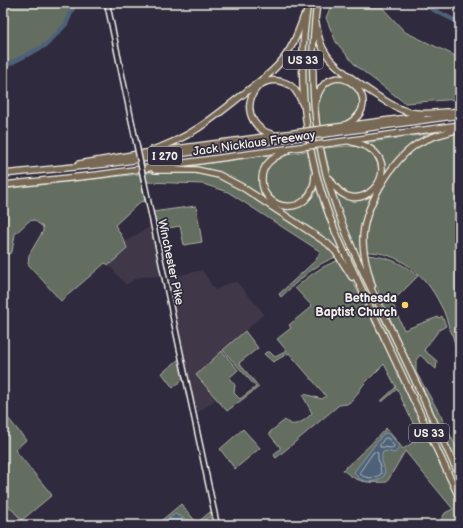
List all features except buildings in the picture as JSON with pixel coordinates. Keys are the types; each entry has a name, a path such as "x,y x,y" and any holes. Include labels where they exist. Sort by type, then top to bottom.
{"highway":[{"name":"US 33","path":"317,3 312,58 314,107 318,139 334,203 375,298 460,477"},
{"name":"US 33","path":"307,6 303,48 305,112 318,182 331,221 460,499"},
{"path":"138,154 168,145 191,134 270,74 292,46 307,6"},
{"path":"316,11 316,23 322,46 328,57 342,70 383,100 402,110 423,114 446,112"},
{"path":"314,107 320,90 329,81 341,78 355,84 362,96 363,103 361,110 357,117 350,122 333,129"},
{"path":"277,135 260,129 254,123 250,115 250,102 253,93 259,86 272,81 286,83 298,94 305,112"},
{"path":"37,172 138,154 277,135 293,135 460,110"},
{"name":"Jack Nicklaus Freeway","path":"333,129 460,115"},
{"name":"Jack Nicklaus Freeway","path":"3,185 52,181 145,169 460,125"},
{"path":"375,298 363,241 364,221 371,204 397,163 412,148 433,136 460,129"},
{"name":"Jack Nicklaus Freeway","path":"3,174 37,172 105,164 293,135"},
{"path":"325,170 334,186 340,192 348,196 362,196 376,188 380,181 382,171 380,160 369,148 349,141"},
{"path":"290,148 272,159 266,165 262,173 262,183 265,192 272,201 278,205 295,205 305,200 309,195 314,184 313,158"},
{"path":"145,169 205,171 219,175 242,187 316,234 332,247 351,274 373,313"}],"main road":[{"name":"Winchester Pike","path":"107,3 217,525"}],"shaded area":[{"path":"152,225 161,273 160,276 141,277 126,285 109,265 127,250 125,242"},
{"path":"202,270 215,290 229,283 237,282 264,314 197,375 216,399 196,414 190,415 163,279"},
{"path":"4,499 22,520 17,525 3,525"}],"green space":[{"path":"3,3 75,3 66,24 46,45 3,67"},
{"path":"310,3 315,3 311,85 329,192 416,387 460,481 460,495 341,242 327,205 311,140 305,86 305,57"},
{"path":"332,3 379,4 405,32 460,58 460,99 405,103 356,66 336,42 326,18"},
{"path":"342,80 358,90 361,103 358,113 343,124 320,127 318,103 321,92 329,83"},
{"path":"441,132 405,152 365,213 366,270 350,236 332,188 342,195 371,193 383,167 364,143"},
{"path":"460,132 460,360 443,310 434,293 419,275 400,260 377,253 365,252 364,230 367,219 385,182 410,151 419,144 428,140 439,136"},
{"path":"348,146 364,147 375,155 380,170 375,186 359,195 347,194 333,181 324,148"},
{"path":"307,151 311,171 312,187 303,200 289,205 277,202 266,191 264,175 270,162 282,155"},
{"path":"278,154 266,163 263,192 286,208 313,193 316,186 328,223 346,262 340,254 228,178 182,167"},
{"path":"195,171 224,178 331,248 348,272 405,387 460,505 460,525 438,525 445,513 453,509 405,451 387,482 358,480 343,470 386,428 403,449 420,438 397,389 382,402 381,401 396,387 384,364 363,385 353,400 347,404 339,405 276,458 275,457 274,454 280,449 280,447 270,435 270,432 285,420 291,424 297,424 312,413 303,396 304,394 322,399 326,396 289,353 273,362 264,354 266,352 270,352 275,357 287,351 277,339 291,328 289,325 312,306 295,288 320,269 337,261 336,257 314,269 281,297 279,294 316,260 320,252 228,192 203,184 146,182 144,173"},
{"path":"140,174 145,201 140,202 115,225 125,242 127,249 109,265 105,263 61,301 28,264 29,255 43,231 43,227 34,220 29,221 15,234 12,252 9,254 3,251 3,189"},
{"path":"196,206 202,242 184,245 180,226 156,230 152,212"},
{"path":"366,255 394,261 406,267 418,276 392,302 404,330 442,316 446,326 439,330 424,350 437,361 436,369 420,355 416,360 416,372 441,416 460,455 460,471 381,299"},
{"path":"245,331 258,348 239,363 259,387 227,411 196,375 222,351 238,370 229,378 235,385 234,393 240,399 256,387 223,350"},
{"path":"179,359 183,379 173,388 162,373"},
{"path":"3,412 26,440 15,450 52,495 22,520 3,500"},
{"path":"243,429 260,448 235,469 220,449"},
{"path":"181,504 197,523 210,512 211,514 213,513 215,525 209,517 198,525 156,525"}],"water":[{"path":"386,433 394,439 399,448 395,453 386,451 383,452 382,458 385,470 384,476 380,479 368,482 360,479 354,472 383,434"},
{"path":"175,514 188,520 190,524 160,525"}],"waterway":[{"path":"3,67 46,45 66,24 75,3"},
{"path":"420,3 460,23"}],"place":[{"name":"Bethesda Baptist Church","path":"405,305"}]}
